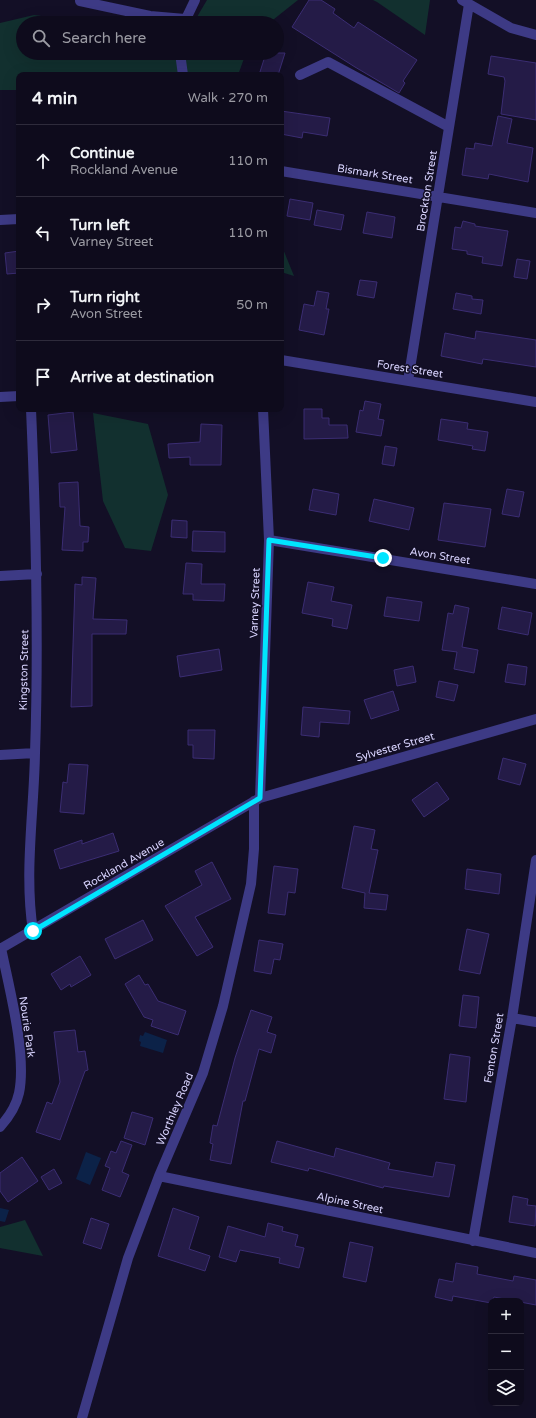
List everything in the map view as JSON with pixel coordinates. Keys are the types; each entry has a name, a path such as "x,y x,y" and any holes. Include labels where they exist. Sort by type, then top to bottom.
{"street":[{"path":"187,16 195,0"},
{"path":"80,1 150,16"},
{"path":"465,2 511,28 536,35"},
{"name":"Brockton Street","path":"408,381 449,127 465,2"},
{"path":"181,60 183,72"},
{"path":"300,75 328,62 449,127"},
{"name":"Bismark Street","path":"284,171 536,213"},
{"path":"0,220 16,219"},
{"name":"Forest Street","path":"284,360 536,402"},
{"path":"0,397 16,396"},
{"name":"Kingston Street","path":"31,412 37,574 35,753 30,875 30,909 33,931"},
{"name":"Varney Street","path":"257,800 269,540 263,412"},
{"name":"Avon Street","path":"269,540 536,584"},
{"path":"0,576 37,574"},
{"name":"Sylvester Street","path":"257,800 536,719"},
{"path":"0,754 35,753"},
{"name":"Rockland Avenue","path":"0,948 33,931 257,800"},
{"name":"Worthley Road","path":"82,1418 128,1258 159,1176 203,1073 223,1006 251,884 257,800"},
{"name":"Fenton Street","path":"473,1240 512,1018 536,860"},
{"name":"Nourie Park","path":"0,948 12,999 22,1075 19,1094 11,1116 0,1127"},
{"path":"512,1018 536,1022"},
{"name":"Alpine Street","path":"159,1176 536,1253"}],"green space":[{"path":"207,0 298,0 278,16 198,16"},
{"path":"373,0 430,0 425,35 377,2"},
{"path":"16,19 16,60 243,60 239,72 16,72 16,90 0,90 0,23"},
{"path":"284,251 294,276 284,273"},
{"path":"93,413 148,424 168,495 151,551 125,548 103,501"},
{"path":"25,1220 43,1256 0,1248 0,1227"}],"water":[{"path":"145,1032 167,1040 163,1053 140,1046 140,1035 143,1036"},
{"path":"86,1152 101,1158 90,1185 76,1179"},
{"path":"0,1208 9,1210 5,1222 0,1221"}],"building":[{"path":"309,0 321,0 335,9 333,13 354,28 358,22 417,60 403,81 405,83 399,93 292,27"},
{"path":"491,56 536,63 536,120 501,114 505,81 504,77 488,74"},
{"path":"264,60 283,60 279,72 260,72"},
{"path":"284,111 330,118 327,136 303,132 302,138 284,135"},
{"path":"498,116 512,119 507,143 533,148 528,182 489,174 488,179 462,175 466,148 474,149 475,143 492,146"},
{"path":"290,199 313,203 310,220 287,216"},
{"path":"317,210 344,215 341,230 314,225"},
{"path":"367,212 395,217 392,238 363,233"},
{"path":"463,221 475,224 475,226 508,231 502,266 482,263 483,257 467,254 467,251 452,249 455,227 461,228"},
{"path":"16,251 16,273 7,274 5,253"},
{"path":"517,259 530,261 527,279 514,277"},
{"path":"360,280 377,282 374,298 357,295"},
{"path":"317,291 329,293 326,309 329,309 324,335 299,330 304,304 314,306"},
{"path":"456,293 472,296 472,299 483,300 481,314 453,309"},
{"path":"476,331 536,340 536,367 483,359 482,364 441,356 445,333 475,339"},
{"path":"365,401 381,404 378,419 384,420 381,436 356,432 360,410 363,411"},
{"path":"304,409 322,409 322,418 329,418 329,425 347,425 348,438 304,439"},
{"path":"73,412 77,450 51,453 48,415"},
{"path":"441,419 468,423 467,429 488,432 485,451 472,449 473,446 438,440"},
{"path":"201,424 222,425 221,465 190,465 190,457 169,458 168,444 200,442"},
{"path":"385,446 397,448 394,466 382,464"},
{"path":"78,482 80,526 89,527 88,542 83,542 83,551 62,550 65,507 60,507 59,483"},
{"path":"313,489 339,494 336,515 309,510"},
{"path":"507,489 524,492 519,517 502,514"},
{"path":"374,499 414,508 409,530 369,521"},
{"path":"444,503 491,509 485,547 438,540"},
{"path":"172,520 187,521 187,538 171,537"},
{"path":"193,531 225,532 225,552 192,551"},
{"path":"186,563 202,564 201,584 225,584 224,601 193,600 193,594 183,594"},
{"path":"82,577 96,578 93,619 127,620 126,634 92,634 92,706 71,707 75,584 82,585"},
{"path":"308,582 334,587 331,601 352,605 347,629 332,626 333,619 302,613"},
{"path":"387,597 422,602 419,621 384,616"},
{"path":"455,605 469,608 462,647 478,650 474,673 454,669 457,652 442,650 448,613 453,614"},
{"path":"502,607 532,613 528,635 498,629"},
{"path":"219,649 222,670 180,677 177,656"},
{"path":"508,664 527,667 525,685 505,682"},
{"path":"413,666 416,682 397,686 394,670"},
{"path":"439,681 458,685 454,701 436,697"},
{"path":"393,691 399,710 371,719 364,700"},
{"path":"303,707 350,711 349,724 320,722 319,737 301,735"},
{"path":"188,730 215,730 214,759 193,758 193,745 188,745"},
{"path":"503,758 526,764 520,785 498,779"},
{"path":"69,764 88,765 84,814 60,812 63,782 67,783"},
{"path":"437,782 449,799 424,817 412,800"},
{"path":"354,826 375,830 371,849 378,850 369,893 388,895 386,910 364,908 365,893 342,888"},
{"path":"113,833 119,851 60,869 54,850 82,840 82,844"},
{"path":"212,862 231,899 195,917 213,947 197,956 165,906 202,885 195,871"},
{"path":"274,866 298,869 295,893 288,892 285,915 268,913"},
{"path":"467,869 501,874 499,894 465,889"},
{"path":"143,920 153,940 115,959 105,939"},
{"path":"467,929 489,934 480,974 459,970"},
{"path":"259,940 283,944 280,960 274,959 271,974 254,971"},
{"path":"80,956 91,975 71,987 70,984 61,990 51,974"},
{"path":"139,975 145,985 148,984 158,1001 186,1011 178,1035 151,1026 153,1020 144,1017 125,984"},
{"path":"463,995 479,997 476,1028 459,1026"},
{"path":"251,1010 272,1017 267,1032 276,1035 271,1053 259,1049 245,1101 243,1101 231,1164 210,1160 213,1144 210,1143 213,1125 217,1126 235,1058"},
{"path":"75,1030 78,1052 85,1051 88,1070 85,1071 60,1140 36,1132 47,1102 52,1104 60,1082 54,1032"},
{"path":"450,1054 470,1057 466,1102 444,1099"},
{"path":"132,1112 153,1118 145,1145 124,1138"},
{"path":"121,1141 132,1145 122,1172 129,1175 120,1197 102,1190 110,1168 105,1166 111,1151 116,1153"},
{"path":"277,1141 334,1157 336,1148 390,1163 388,1169 433,1177 436,1162 455,1165 449,1197 384,1186 383,1188 309,1168 308,1171 271,1162"},
{"path":"22,1157 38,1181 8,1202 0,1191 0,1173"},
{"path":"54,1169 62,1183 49,1190 41,1177"},
{"path":"513,1196 528,1199 527,1205 536,1206 535,1226 509,1222"},
{"path":"173,1208 199,1217 189,1249 210,1256 205,1271 158,1256"},
{"path":"91,1218 109,1224 101,1249 83,1243"},
{"path":"268,1223 283,1227 282,1231 298,1235 295,1246 304,1248 299,1268 279,1263 280,1258 240,1250 236,1262 219,1257 228,1226 265,1237"},
{"path":"350,1242 373,1247 366,1282 343,1277"},
{"path":"456,1263 478,1267 477,1274 513,1281 514,1276 536,1280 536,1305 524,1303 524,1298 494,1297 488,1298 488,1302 453,1296 452,1301 435,1297 439,1279 453,1282"}],"route":[{"path":"33,931 260,798 269,540 383,558"}]}
